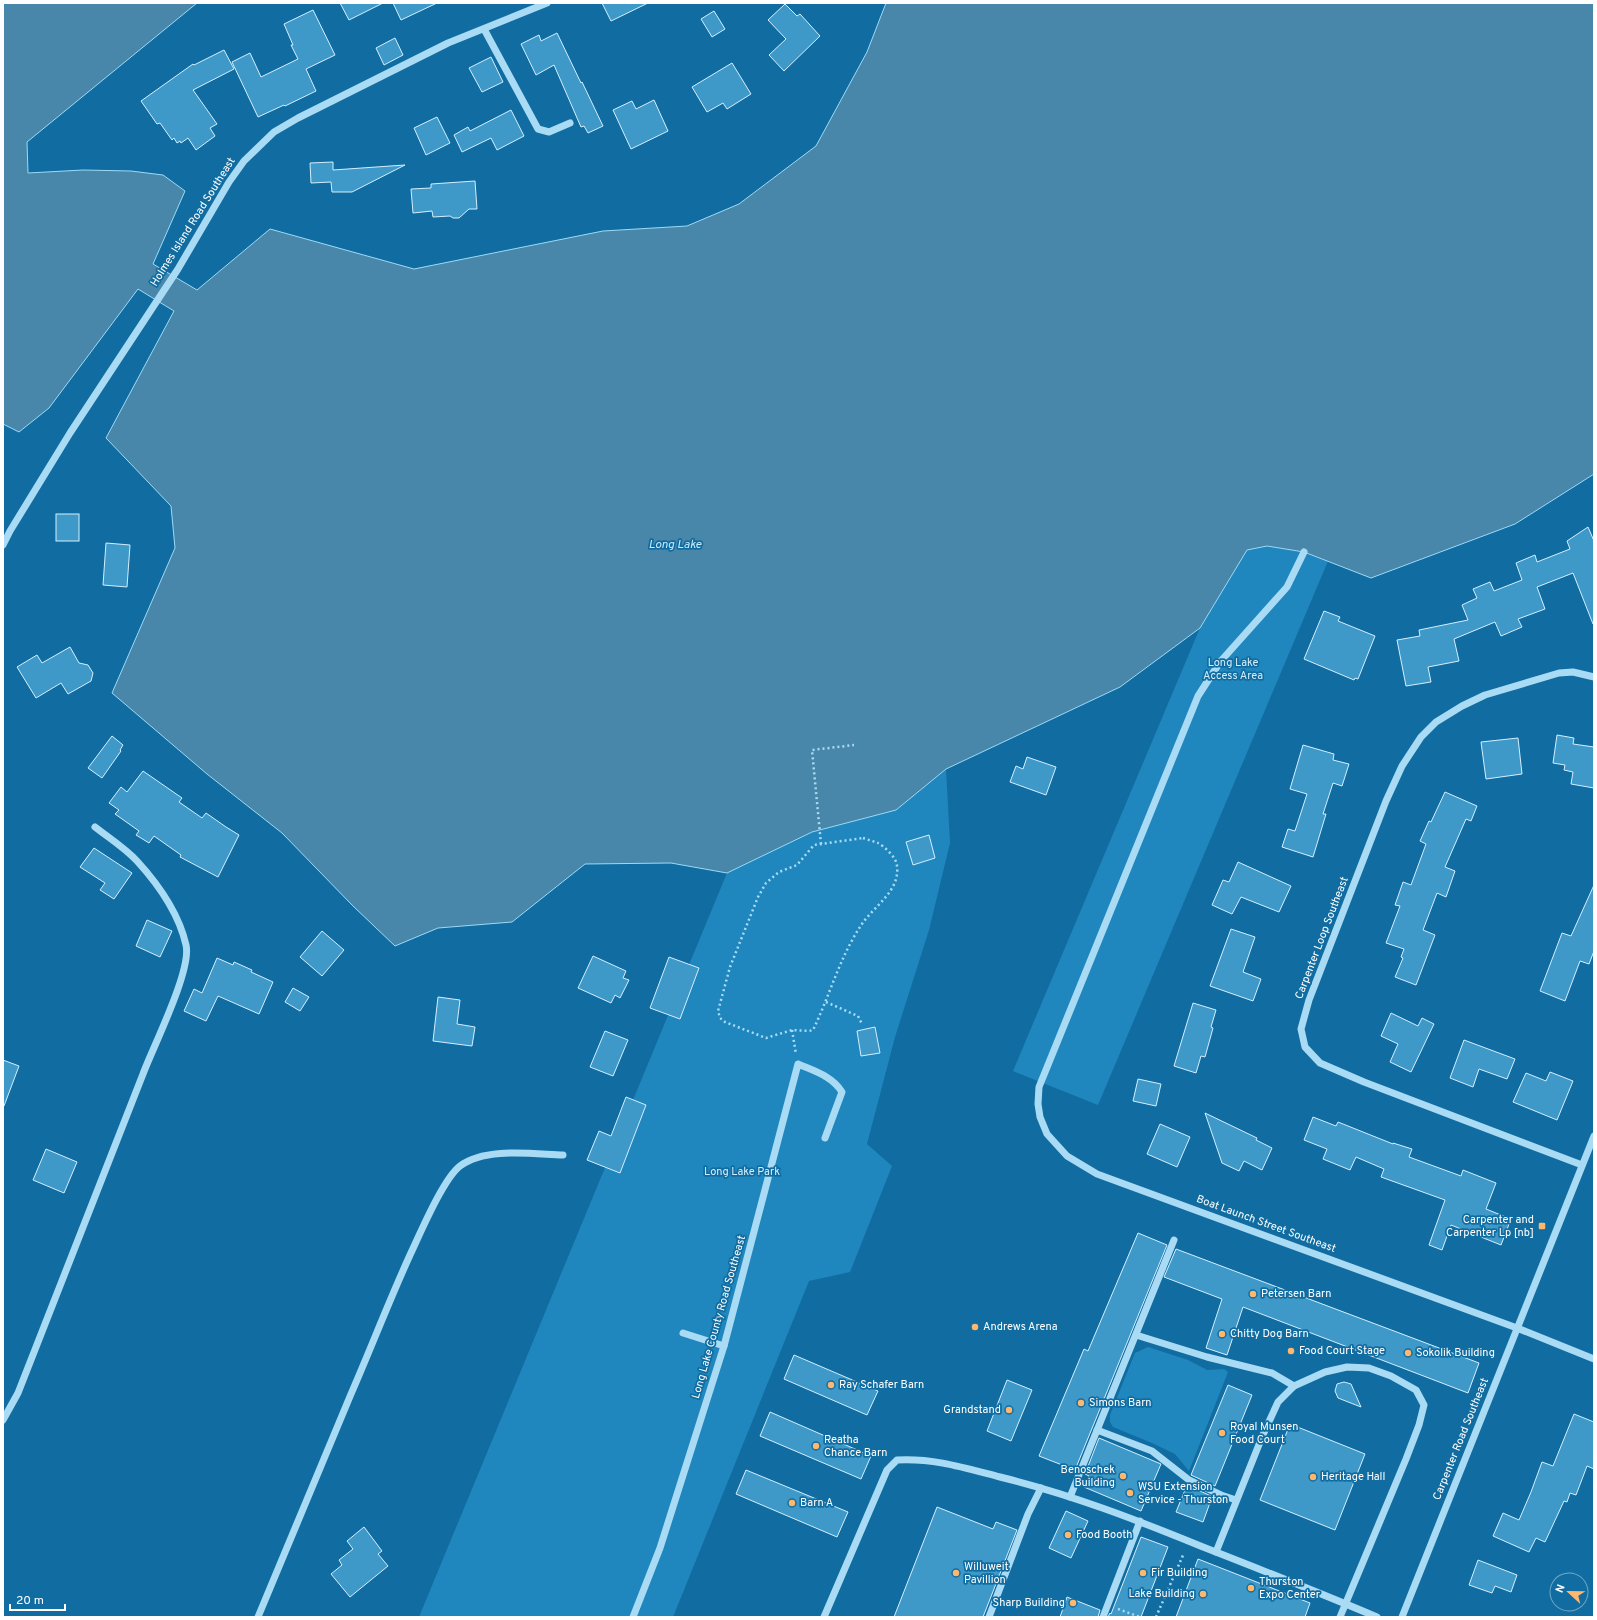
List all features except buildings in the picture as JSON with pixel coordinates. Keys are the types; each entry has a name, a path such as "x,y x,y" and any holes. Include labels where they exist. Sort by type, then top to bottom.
{"street":[{"name":"Holmes Island Road Southeast","path":"3,545 70,433 178,269 229,182 244,161 274,132 298,118 440,47 547,3"},
{"path":"484,29 538,129 549,132 570,123"},
{"name":"Boat Launch Street Southeast","path":"1304,552 1287,587 1220,662 1198,696 1039,1086 1038,1104 1040,1117 1048,1134 1067,1156 1097,1174 1517,1328 1594,1359"},
{"name":"Carpenter Loop Southeast","path":"1582,1165 1364,1082 1320,1063 1304,1047 1301,1029 1309,1000 1386,801 1402,766 1421,738 1436,722 1462,706 1485,695 1559,673 1573,672 1594,677"},
{"path":"3,1420 18,1393 144,1072 175,998 186,960 186,946 178,923 162,893 136,860 95,827"},
{"path":"798,1064 828,1078 837,1084 842,1092 825,1138"},
{"name":"Long Lake County Road Southeast","path":"633,1617 660,1548 724,1346 798,1064"},
{"name":"Carpenter Road Southeast","path":"1402,1617 1594,1136"},
{"path":"258,1617 392,1295 425,1223 450,1178 460,1167 473,1159 509,1154 563,1155"},
{"path":"1070,1497 1174,1240"},
{"path":"683,1333 724,1346"},
{"path":"1136,1335 1207,1357 1272,1374 1294,1386"},
{"path":"1216,1552 1236,1500 1278,1402 1294,1386 1325,1372 1348,1367 1369,1368 1391,1376 1416,1390 1424,1405 1419,1425 1406,1459 1340,1617"},
{"path":"1097,1430 1152,1451 1189,1480 1221,1495 1236,1500"},
{"path":"824,1617 887,1470 897,1460 912,1459 944,1462 1070,1497 1140,1521 1377,1617"},
{"path":"989,1617 1028,1514 1041,1488"},
{"path":"1102,1617 1140,1521"}],"path":[{"path":"821,844 812,750 854,745"},
{"path":"863,838 879,843 897,864 897,877 892,890 863,923 854,937 843,959 826,1002 814,1030 792,1030 766,1038 726,1022 720,1018 718,1011 730,967 755,904 766,883 779,872 797,865 814,845 863,838"},
{"path":"826,1002 858,1016 862,1024"},
{"path":"792,1030 798,1064"},
{"path":"1156,1617 1189,1541"},
{"path":"1107,1605 1140,1617"}],"green space":[{"name":"Long Lake Access Area","path":"1267,546 1304,552 1328,561 1098,1105 1013,1071 1200,628 1247,550"},
{"name":"Long Lake Park","path":"946,769 950,843 929,930 895,1037 867,1144 892,1166 850,1272 809,1281 673,1617 419,1617 727,873 812,832 896,810"},
{"path":"1148,1347 1188,1360 1207,1370 1224,1369 1228,1372 1189,1471 1175,1454 1113,1427 1110,1422 1110,1415 1135,1353"}],"water":[{"name":"Long Lake","path":"3,3 197,3 27,142 28,173 83,170 131,171 163,175 185,191 153,264 197,290 270,229 414,269 603,231 687,226 739,204 816,146 867,52 886,3 1594,3 1594,474 1515,524 1371,578 1304,552 1267,546 1247,550 1200,628 1120,687 946,769 896,810 812,832 727,873 671,863 585,864 512,922 438,928 395,946 353,906 282,833 207,774 112,693 175,548 171,506 106,438 174,311 138,289 49,408 19,432 3,424"}],"place":[{"name":"Carpenter and Carpenter Lp [nb]","path":"1542,1226"},
{"name":"Petersen Barn","path":"1253,1294"},
{"name":"Andrews Arena","path":"975,1327"},
{"name":"Chitty Dog Barn","path":"1222,1334"},
{"name":"Food Court Stage","path":"1291,1351"},
{"name":"Sokolik Building","path":"1408,1353"},
{"name":"Ray Schafer Barn","path":"831,1385"},
{"name":"Simons Barn","path":"1081,1403"},
{"name":"Grandstand","path":"1009,1410"},
{"name":"Royal Munsen Food Court","path":"1222,1433"},
{"name":"Reatha Chance Barn","path":"816,1446"},
{"name":"Benoschek Building","path":"1123,1476"},
{"name":"Heritage Hall","path":"1313,1477"},
{"name":"WSU Extension Service - Thurston","path":"1130,1493"},
{"name":"Barn A","path":"792,1503"},
{"name":"Food Booth","path":"1068,1535"},
{"name":"Willuweit Pavillion","path":"956,1573"},
{"name":"Fir Building","path":"1143,1573"},
{"name":"Thurston Expo Center","path":"1251,1588"},
{"name":"Lake Building","path":"1203,1594"},
{"name":"Sharp Building","path":"1073,1603"}]}
